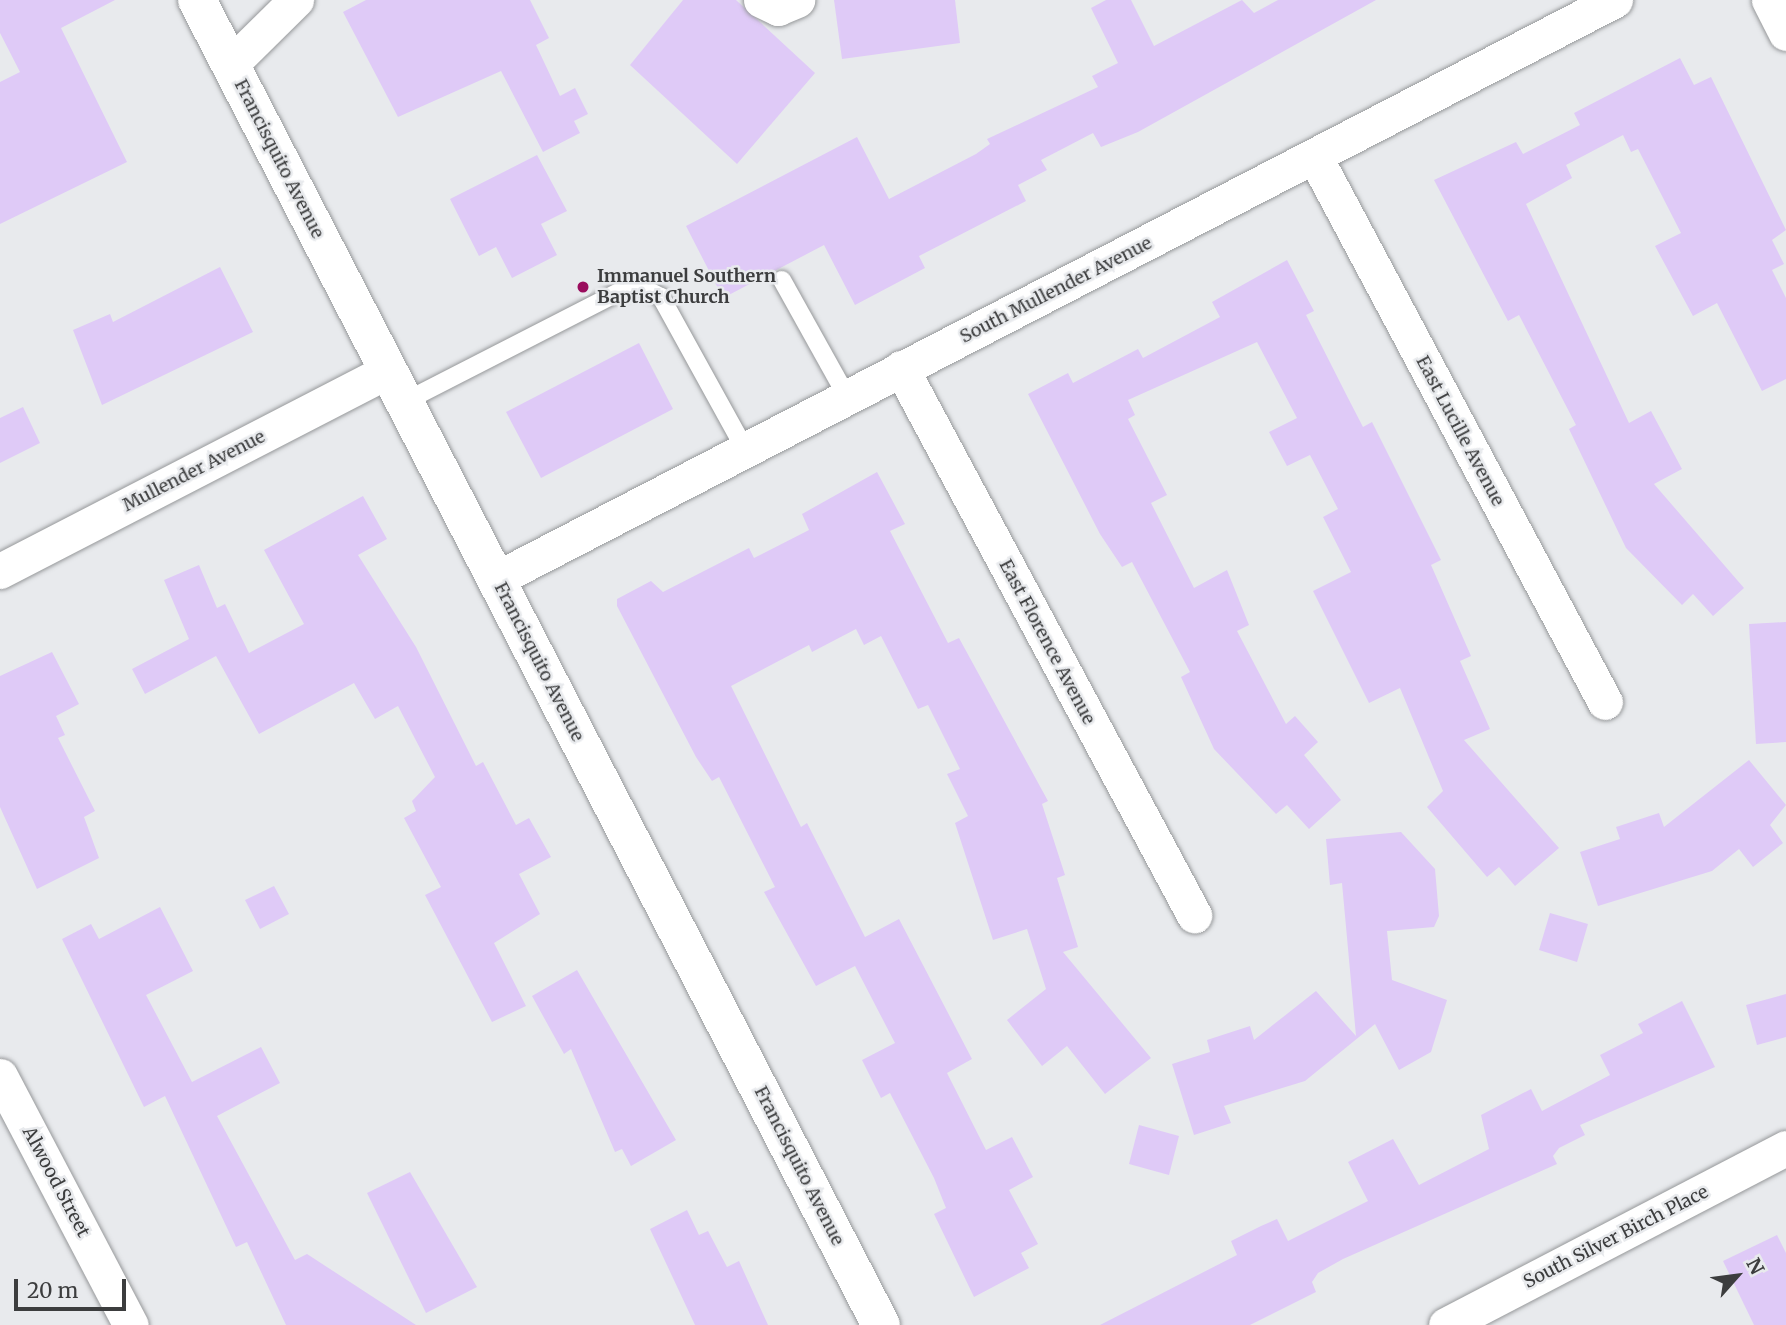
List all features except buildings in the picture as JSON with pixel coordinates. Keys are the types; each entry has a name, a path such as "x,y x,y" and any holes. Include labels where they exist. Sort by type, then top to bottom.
{"street":[{"name":"Francisquito Avenue","path":"197,0 881,1325"},
{"path":"230,65 296,0"},
{"path":"761,0 778,8 797,0"},
{"name":"South Mullender Avenue","path":"496,579 901,368 1316,159 1615,0"},
{"path":"1769,0 1786,33"},
{"name":"East Lucille Avenue","path":"1316,159 1605,702"},
{"name":"East Florence Avenue","path":"901,368 1194,915"},
{"name":"Mullender Avenue","path":"0,571 396,386"},
{"name":"Alwood Street","path":"0,1076 131,1325"},
{"name":"South Silver Birch Place","path":"1446,1325 1786,1148"}],"lane":[{"path":"782,280 846,397"},
{"path":"396,386 621,291 643,288 662,297 745,449"}],"place":[{"name":"Immanuel Southern Baptist Church","path":"583,287"}]}
